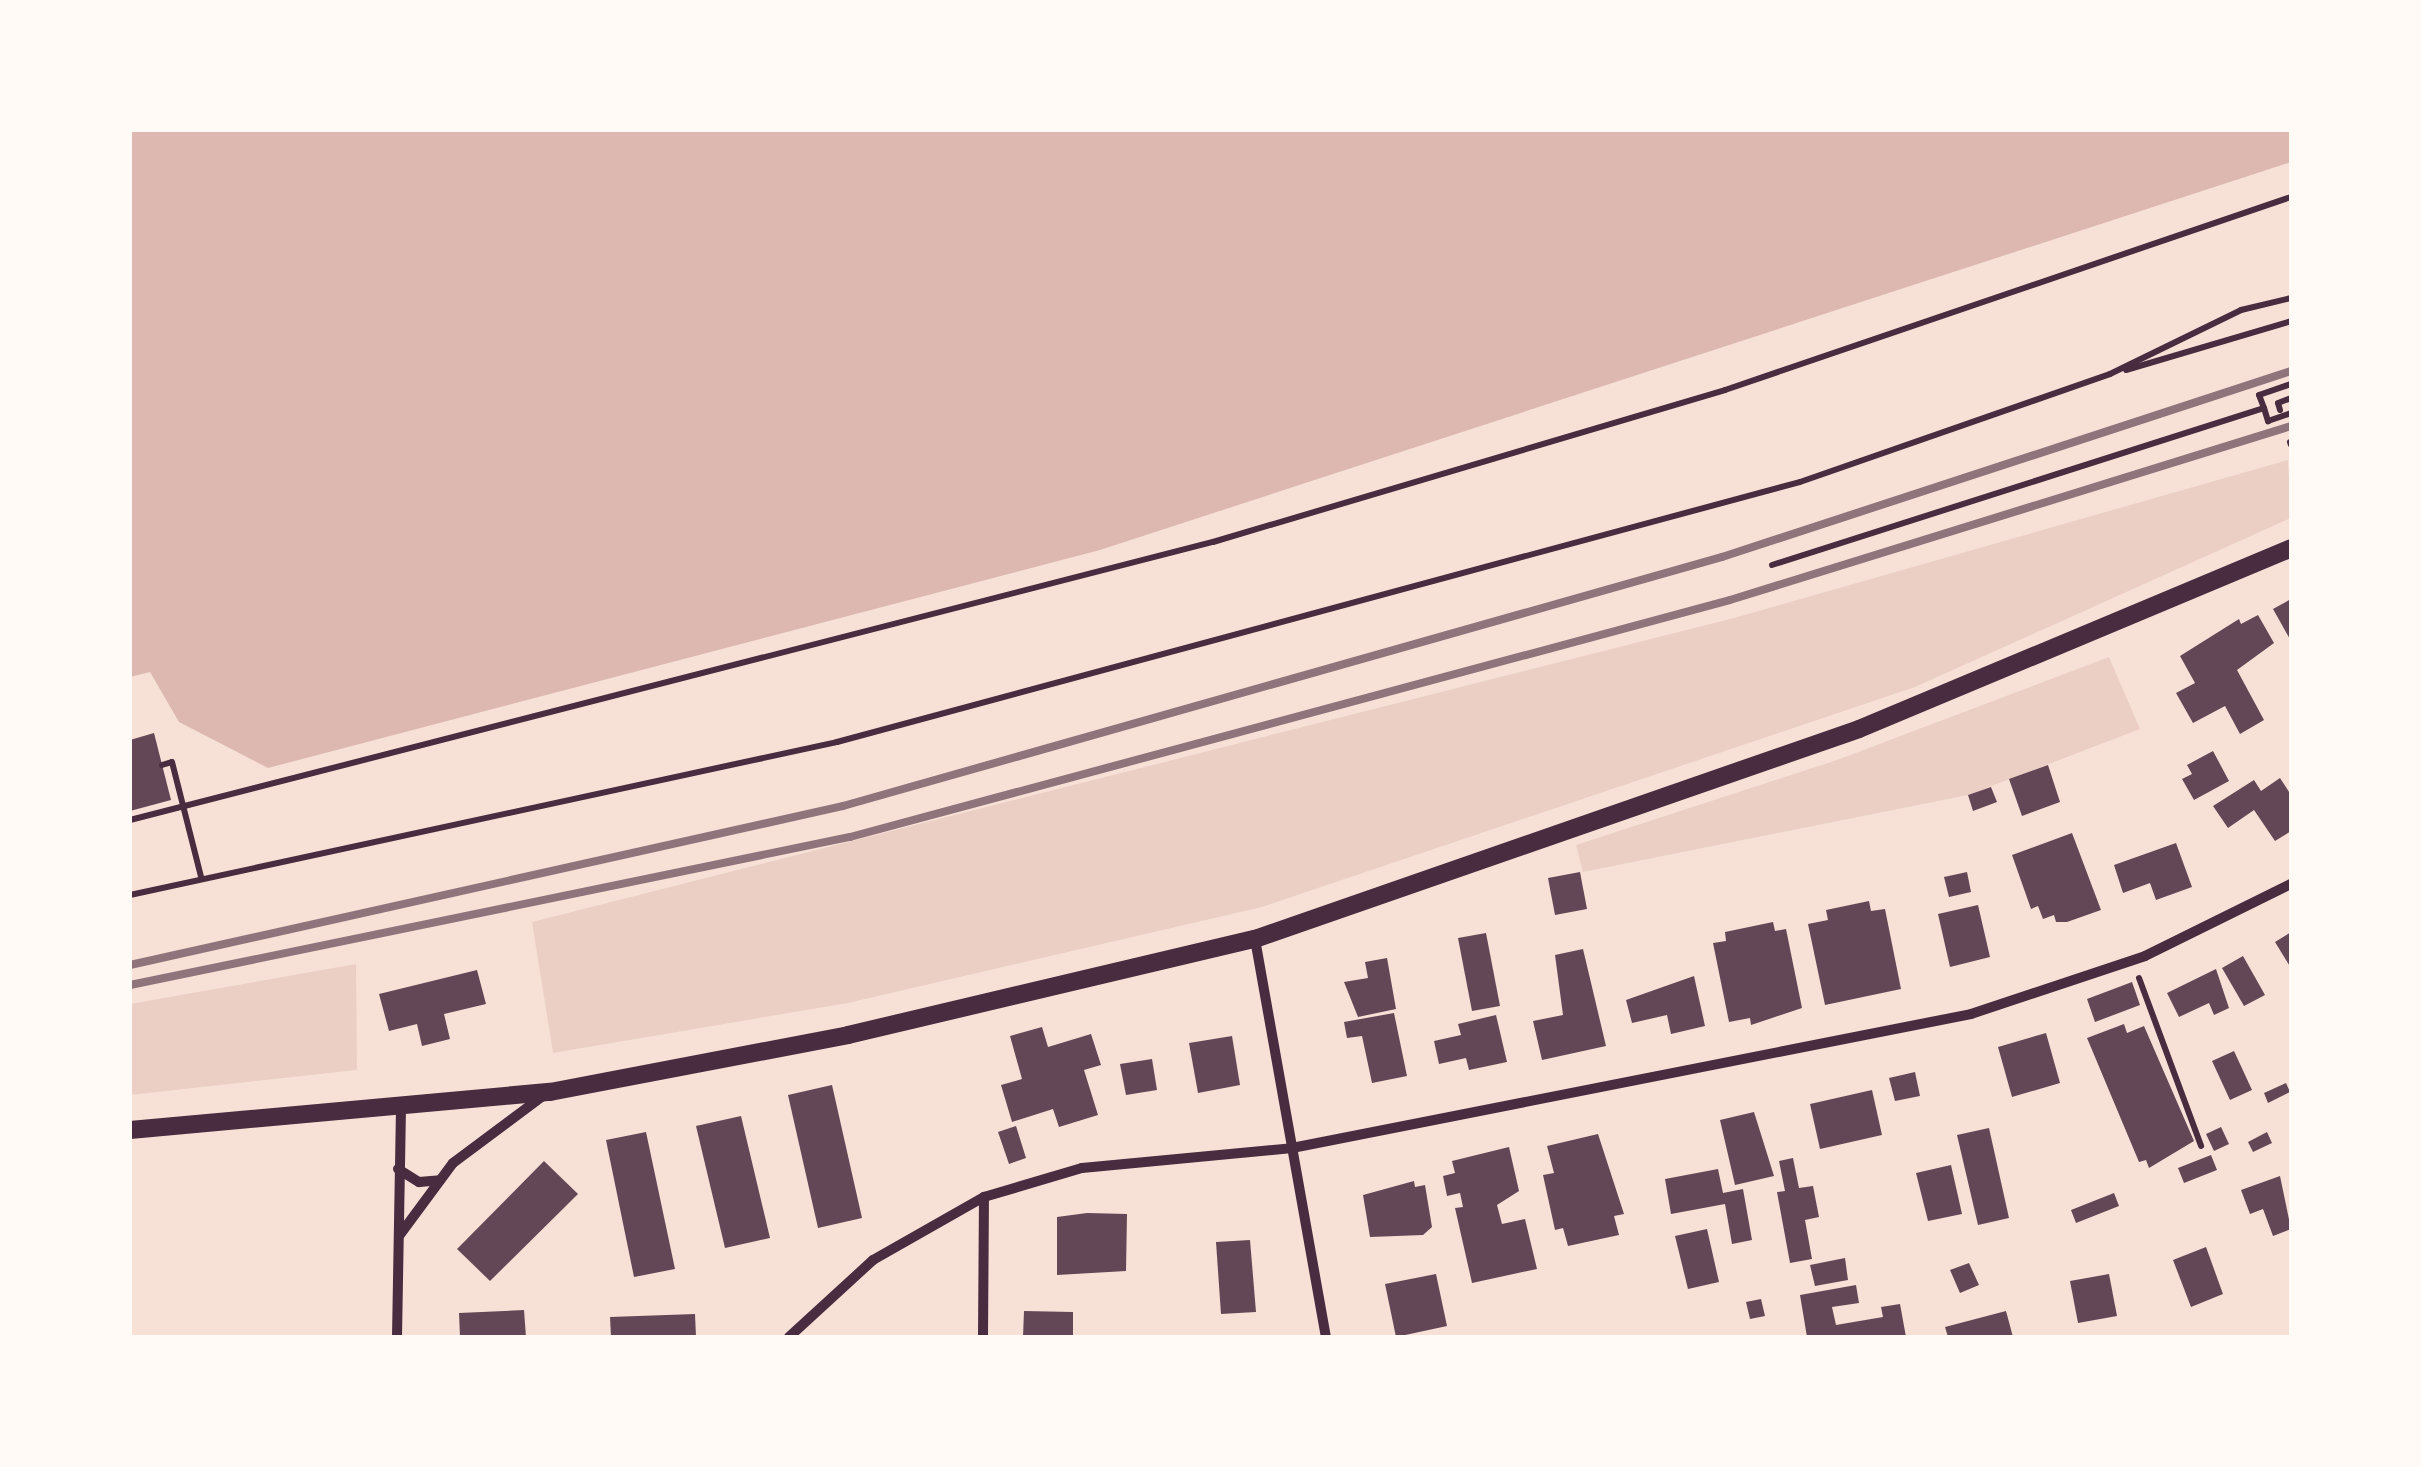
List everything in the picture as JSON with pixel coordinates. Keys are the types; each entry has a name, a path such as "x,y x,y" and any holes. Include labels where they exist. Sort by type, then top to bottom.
{"street":[{"path":"130,1130 401,1101 550,1092 848,1035 1255,939 1859,729 2291,548"},
{"path":"789,1337 873,1260 984,1197 1082,1168 1292,1148 1971,1014 2132,961 2291,884"},
{"path":"1255,939 1326,1337"},
{"path":"399,1237 440,1180 477,1141 550,1092"},
{"path":"397,1337 401,1101"},
{"path":"398,1169 419,1182 440,1180"},
{"path":"982,1337 984,1197"}],"path":[{"path":"130,820 1214,542 1725,390 2291,197"},
{"path":"2110,374 2241,310 2291,298"},
{"path":"130,896 202,876 856,737 1800,482 2110,374 2291,321"},
{"path":"2291,384 2260,396 2268,421 2291,413"},
{"path":"2280,410 2278,403 2291,398"},
{"path":"1772,565 2264,408"},
{"path":"162,765 172,762 202,876"},
{"path":"2132,961 2201,1146"}],"shaded area":[{"path":"130,130 2291,130 2291,162 1100,550 268,768 179,722 150,672 130,677"},
{"path":"2288,460 2291,518 1915,687 1262,907 848,1003 553,1053 532,922 1734,618"},
{"path":"2109,657 2140,729 1968,795 1583,872 1576,845 1837,760"},
{"path":"356,964 357,1070 130,1095 130,1004"}],"building":[{"path":"2291,599 2291,641 2273,609"},
{"path":"2258,615 2274,643 2237,670 2264,720 2240,734 2225,706 2193,723 2176,693 2195,683 2180,656 2239,619 2241,624"},
{"path":"154,733 171,800 130,811 130,740"},
{"path":"2213,751 2229,781 2194,800 2182,779 2192,774 2187,765"},
{"path":"2048,765 2060,802 2022,816 2009,779"},
{"path":"2280,778 2291,795 2291,831 2275,841 2254,810 2228,828 2213,806 2254,780 2261,791"},
{"path":"1991,787 1997,802 1973,811 1968,795"},
{"path":"2072,833 2101,910 2067,922 2056,922 2054,915 2043,919 2038,906 2031,909 2012,855"},
{"path":"2176,843 2192,887 2156,900 2150,883 2123,893 2114,865"},
{"path":"1580,872 1587,909 1555,915 1548,878"},
{"path":"1967,872 1971,892 1949,897 1944,877"},
{"path":"1869,901 1871,911 1885,909 1901,989 1825,1005 1808,924 1828,920 1826,910"},
{"path":"1978,905 1990,957 1950,967 1938,914"},
{"path":"1773,922 1775,931 1786,929 1802,1008 1751,1025 1750,1018 1729,1022 1713,943 1726,941 1725,932"},
{"path":"2291,932 2291,968 2275,942"},
{"path":"1486,933 1500,1006 1472,1011 1458,938"},
{"path":"1583,949 1606,1046 1542,1060 1533,1021 1563,1015 1555,955"},
{"path":"2243,956 2265,995 2244,1006 2222,968"},
{"path":"1387,958 1396,1009 1358,1017 1344,982 1368,978 1365,962"},
{"path":"2216,969 2229,1008 2214,1015 2209,1003 2179,1017 2167,993"},
{"path":"477,970 486,1004 444,1014 450,1039 422,1046 417,1024 389,1031 379,994"},
{"path":"1694,976 1705,1026 1671,1034 1667,1015 1632,1023 1626,1000"},
{"path":"2132,982 2140,1005 2095,1022 2087,999"},
{"path":"1394,1013 1407,1076 1372,1083 1362,1036 1347,1038 1344,1022"},
{"path":"1496,1015 1507,1062 1469,1070 1466,1058 1439,1064 1434,1041 1461,1035 1458,1024"},
{"path":"2124,1024 2127,1033 2144,1026 2194,1141 2149,1168 2146,1160 2139,1162 2087,1038"},
{"path":"1042,1027 1048,1047 1091,1034 1101,1065 1084,1070 1098,1115 1059,1127 1053,1109 1012,1122 1001,1085 1022,1079 1010,1036"},
{"path":"2046,1033 2060,1083 2012,1097 1998,1047"},
{"path":"1232,1036 1240,1085 1198,1093 1189,1043"},
{"path":"2234,1051 2252,1090 2230,1100 2212,1061"},
{"path":"1152,1059 1157,1090 1126,1095 1120,1064"},
{"path":"1915,1072 1920,1096 1895,1101 1889,1078"},
{"path":"2286,1083 2290,1092 2268,1103 2264,1093"},
{"path":"832,1085 862,1218 818,1228 788,1095"},
{"path":"1872,1090 1882,1135 1820,1149 1810,1104"},
{"path":"1754,1112 1774,1176 1735,1185 1720,1120"},
{"path":"741,1116 770,1238 725,1248 696,1126"},
{"path":"1016,1126 1026,1158 1009,1164 998,1132"},
{"path":"2221,1127 2229,1144 2214,1151 2206,1134"},
{"path":"1989,1128 2009,1218 1978,1225 1957,1135"},
{"path":"646,1132 675,1269 634,1277 606,1140"},
{"path":"2267,1132 2272,1143 2253,1152 2248,1142"},
{"path":"1598,1134 1624,1214 1614,1216 1619,1235 1568,1246 1563,1228 1555,1230 1543,1175 1554,1173 1547,1146"},
{"path":"1509,1147 1519,1191 1497,1205 1502,1224 1525,1219 1537,1269 1472,1283 1455,1208 1463,1207 1460,1193 1447,1196 1443,1176 1455,1173 1452,1161"},
{"path":"2211,1155 2217,1170 2184,1183 2178,1168"},
{"path":"1793,1158 1799,1188 1813,1186 1819,1217 1805,1220 1812,1259 1790,1263 1777,1192 1785,1191 1779,1161"},
{"path":"544,1161 578,1194 490,1281 457,1249"},
{"path":"1951,1165 1962,1214 1928,1221 1916,1173"},
{"path":"1718,1169 1723,1193 1743,1189 1752,1240 1732,1244 1725,1204 1671,1214 1665,1179"},
{"path":"2280,1176 2291,1229 2273,1236 2263,1209 2250,1214 2241,1190"},
{"path":"1414,1181 1415,1187 1425,1185 1432,1227 1423,1235 1370,1237 1363,1195"},
{"path":"2114,1193 2119,1206 2076,1223 2071,1210"},
{"path":"1127,1214 1126,1271 1057,1275 1057,1217"},
{"path":"1707,1229 1719,1282 1688,1289 1675,1236"},
{"path":"1250,1240 1256,1312 1221,1314 1216,1242"},
{"path":"2206,1247 2223,1294 2191,1307 2173,1260"},
{"path":"1845,1258 1848,1280 1815,1286 1810,1265"},
{"path":"1969,1263 1979,1285 1960,1293 1950,1270"},
{"path":"1436,1274 1447,1326 1396,1337 1385,1284"},
{"path":"2109,1274 2117,1316 2078,1323 2070,1281"},
{"path":"1856,1285 1859,1303 1832,1307 1836,1325 1883,1317 1881,1307 1900,1304 1906,1337 1807,1337 1800,1295"},
{"path":"1761,1299 1765,1316 1750,1319 1746,1302"},
{"path":"524,1310 526,1337 460,1337 459,1313"},
{"path":"1024,1311 1073,1312 1073,1337 1023,1337"},
{"path":"2006,1311 2013,1337 1948,1337 1945,1327"},
{"path":"695,1314 696,1337 611,1337 610,1317"}],"railway":[{"path":"130,965 843,806 1722,557 2291,371"},
{"path":"130,985 850,837 1730,600 2291,426"}]}
